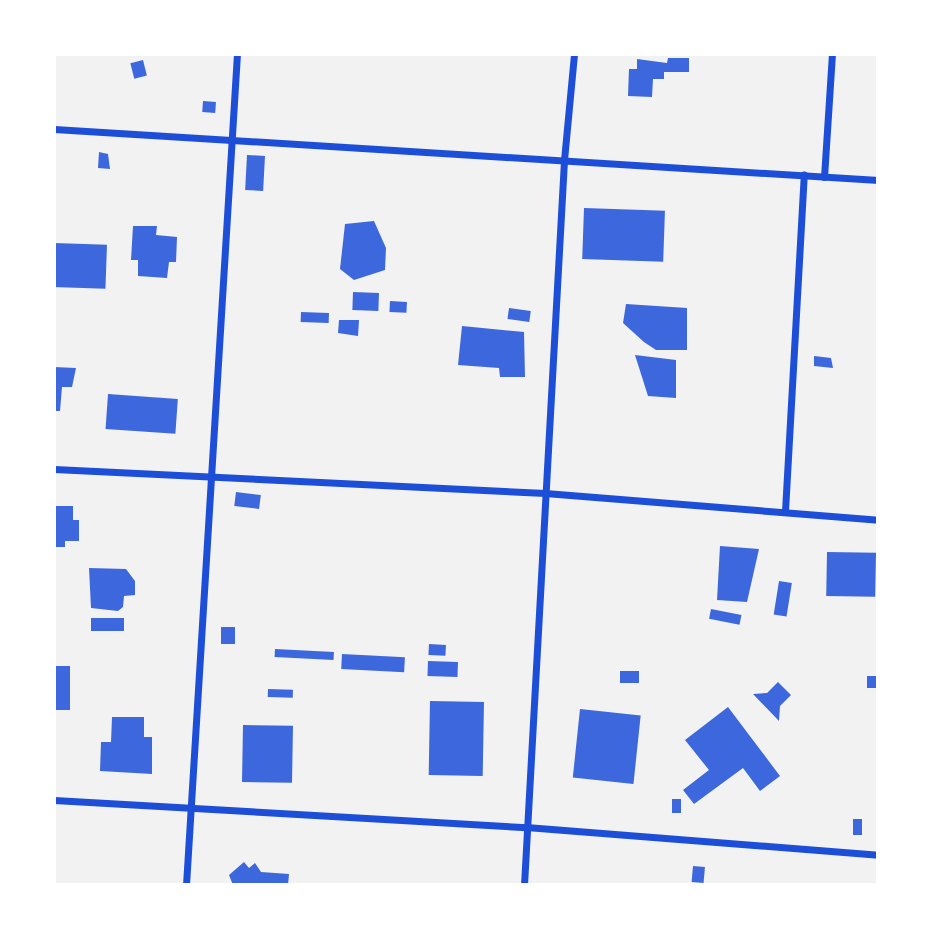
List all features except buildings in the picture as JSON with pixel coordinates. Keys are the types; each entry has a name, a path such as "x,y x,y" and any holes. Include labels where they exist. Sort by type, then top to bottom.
{"street":[{"path":"186,885 237,54"},
{"path":"524,885 564,160 574,54"},
{"path":"824,177 832,54"},
{"path":"54,128 878,180"},
{"path":"785,511 804,175"},
{"path":"54,469 545,493 878,520"},
{"path":"54,800 526,827 878,855"}]}
